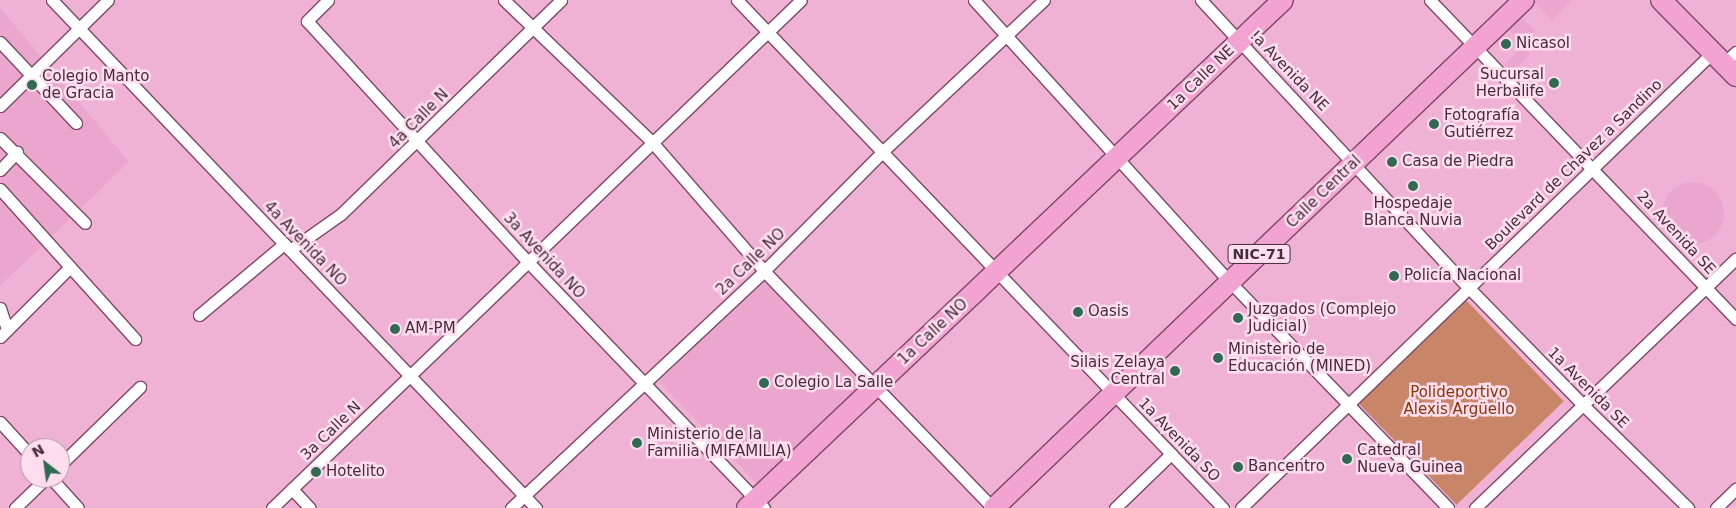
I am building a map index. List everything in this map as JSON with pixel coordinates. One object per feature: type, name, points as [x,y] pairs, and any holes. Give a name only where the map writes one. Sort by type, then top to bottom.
[{"type":"highway","name":"1a Calle NE","points":[[1119,156],[1283,0]]},
{"type":"highway","name":"Calle Central","points":[[993,508],[1524,0]]},
{"type":"highway","points":[[1661,0],[1727,61]]},
{"type":"highway","name":"1a Calle NO","points":[[756,505],[876,386],[1119,156]]},
{"type":"street","name":"4a Avenida NO","points":[[52,0],[536,508]]},
{"type":"street","points":[[0,106],[108,0]]},
{"type":"street","name":"3a Avenida NO","points":[[328,0],[307,21],[528,262],[644,383],[756,505]]},
{"type":"street","points":[[504,0],[531,28],[652,142],[764,271],[993,508]]},
{"type":"street","name":"4a Calle N","points":[[199,315],[287,247],[341,214],[418,141],[560,0]]},
{"type":"street","name":"1a Avenida SO","points":[[737,0],[1223,508]]},
{"type":"street","name":"3a Calle N","points":[[272,508],[801,0]]},
{"type":"street","points":[[974,0],[1009,35],[1119,156],[1230,282],[1448,508]]},
{"type":"street","name":"2a Calle NO","points":[[511,508],[764,271],[882,152],[1009,35],[1044,0]]},
{"type":"street","name":"!a Avenida NE","points":[[1201,0],[1355,162],[1469,288]]},
{"type":"street","name":"2a Avenida SE","points":[[1430,0],[1736,319]]},
{"type":"street","points":[[0,42],[76,123]]},
{"type":"street","name":"Boulevard de Chavez a Sandino","points":[[1241,508],[1593,168],[1727,61]]},
{"type":"street","points":[[0,138],[17,152],[85,223]]},
{"type":"street","points":[[0,170],[17,152]]},
{"type":"street","points":[[0,190],[135,339]]},
{"type":"street","points":[[1475,508],[1736,259]]},
{"type":"street","points":[[4,334],[70,267]]},
{"type":"street","name":"1a Avenida SE","points":[[1469,288],[1582,405],[1688,508]]},
{"type":"street","points":[[0,308],[4,334]]},
{"type":"street","points":[[70,455],[140,387]]},
{"type":"street","points":[[0,422],[20,444]]},
{"type":"street","points":[[1115,508],[1171,454]]},
{"type":"street","points":[[15,508],[36,488]]},
{"type":"street","points":[[60,488],[78,508]]},
{"type":"street","points":[[292,489],[310,508]]},
{"type":"street","points":[[1716,508],[1736,489]]},
{"type":"shaded area","points":[[1536,0],[1572,0],[1552,20],[1534,2]]},
{"type":"shaded area","name":"Colegio Manto de Gracia","points":[[0,8],[129,162],[0,286]]},
{"type":"shaded area","points":[[1519,15],[1535,30],[1523,43],[1507,28]]},
{"type":"shaded area","points":[[1523,46],[1531,54],[1512,72],[1505,64]]},
{"type":"shaded area","points":[[1693,182],[1705,184],[1715,191],[1722,201],[1724,213],[1722,225],[1715,235],[1705,242],[1693,244],[1681,242],[1671,235],[1664,225],[1662,213],[1664,201],[1671,191],[1681,184]]},
{"type":"shaded area","name":"Colegio La Salle","points":[[766,278],[870,385],[762,489],[659,382]]},
{"type":"green space","name":"Polideportivo Alexis Argüello","points":[[1463,297],[1564,401],[1457,505],[1356,401]]},
{"type":"place","name":"Nicasol","points":[[1506,44]]},
{"type":"place","name":"Sucursal Herbalife","points":[[1554,83]]},
{"type":"place","name":"Colegio Manto de Gracia","points":[[32,85]]},
{"type":"place","name":"Fotografía Gutiérrez","points":[[1434,124]]},
{"type":"place","name":"Casa de Piedra","points":[[1392,162]]},
{"type":"place","name":"Hospedaje Blanca Nuvia","points":[[1413,186]]},
{"type":"place","name":"Policía Nacional","points":[[1394,276]]},
{"type":"place","name":"Oasis","points":[[1078,312]]},
{"type":"place","name":"Juzgados (Complejo Judicial)","points":[[1238,318]]},
{"type":"place","name":"AM-PM","points":[[395,329]]},
{"type":"place","name":"Ministerio de Educación (MINED)","points":[[1218,358]]},
{"type":"place","name":"Silais Zelaya Central","points":[[1175,371]]},
{"type":"place","name":"Colegio La Salle","points":[[764,383]]},
{"type":"place","name":"Ministerio de la Familia (MIFAMILIA)","points":[[637,443]]},
{"type":"place","name":"Catedral Nueva Guinea","points":[[1347,459]]},
{"type":"place","name":"Bancentro","points":[[1238,467]]},
{"type":"place","name":"Hotelito","points":[[316,472]]}]
